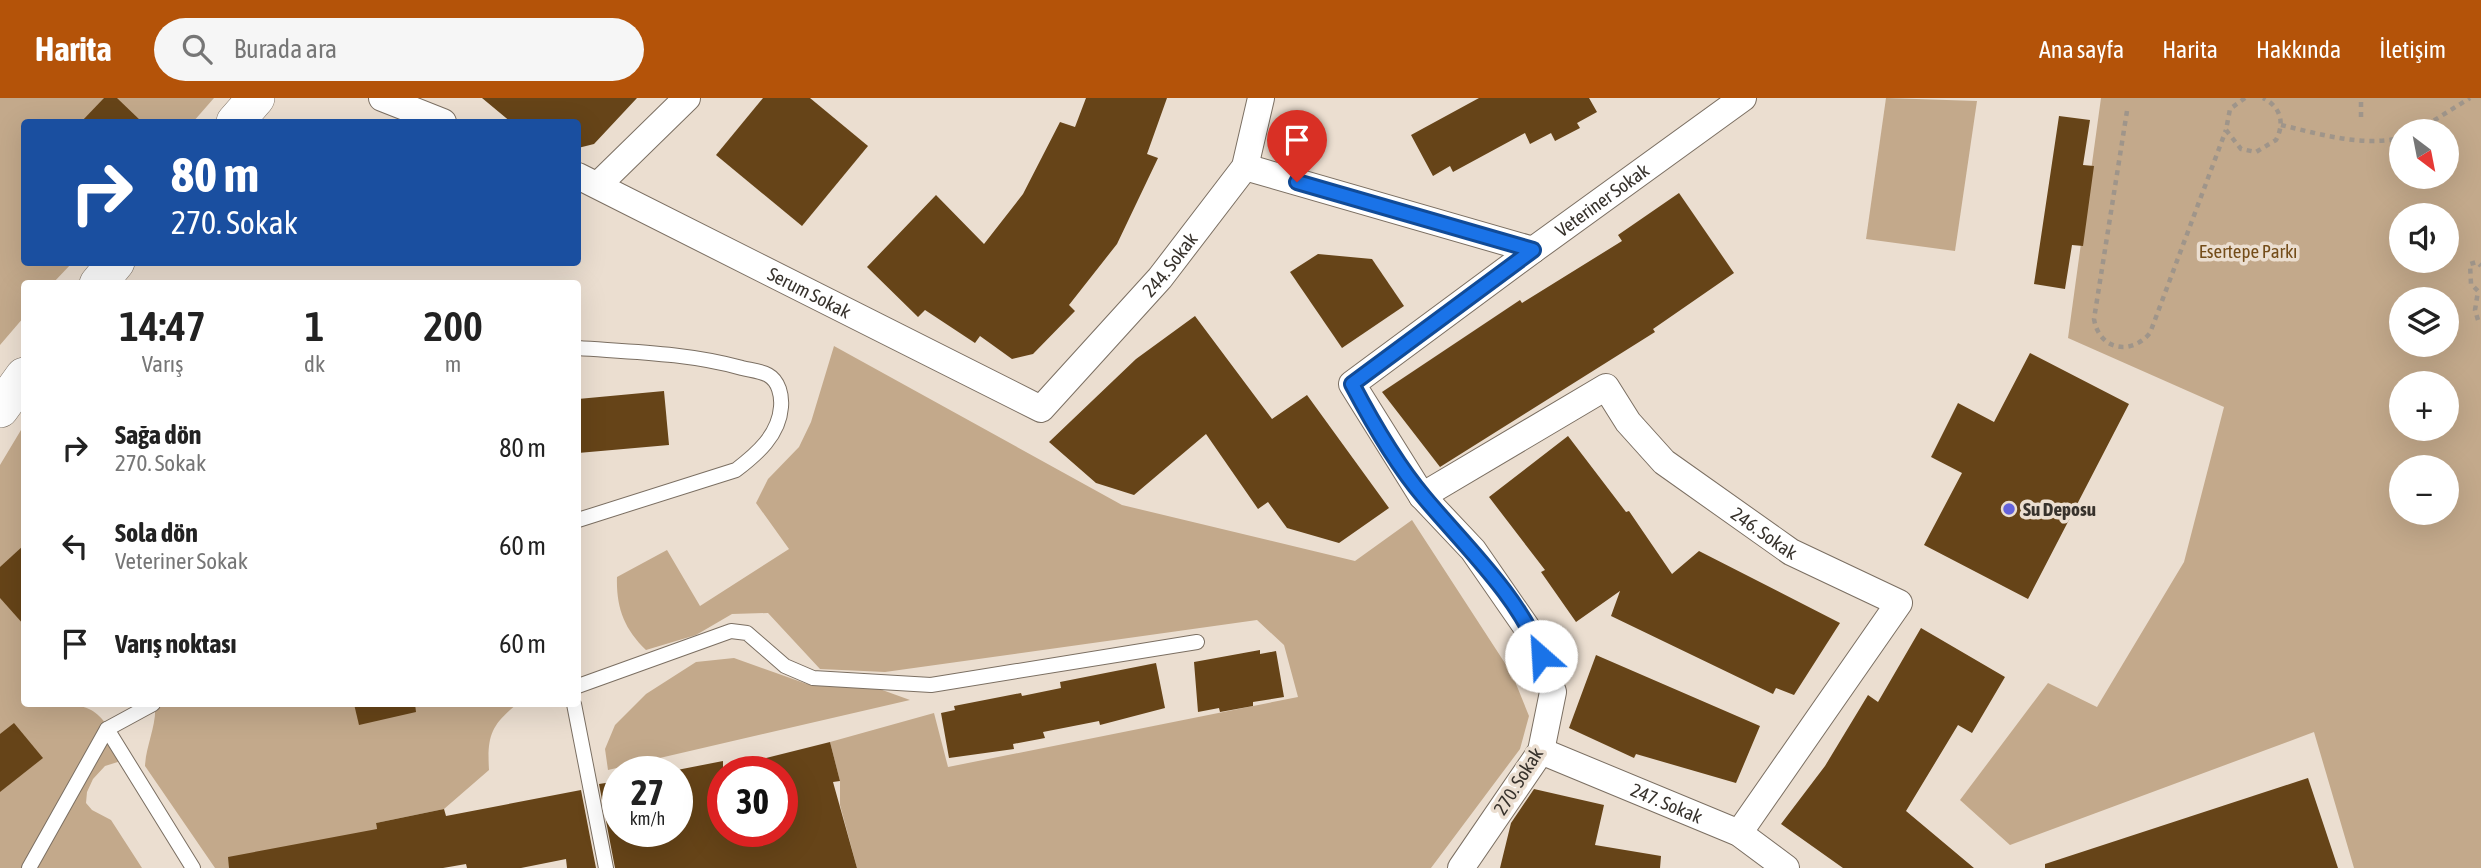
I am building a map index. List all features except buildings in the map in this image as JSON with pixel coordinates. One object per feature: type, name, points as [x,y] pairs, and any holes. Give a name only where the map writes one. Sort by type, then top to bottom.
[{"type":"main road","points":[[238,119],[256,98]]},
{"type":"main road","points":[[101,280],[113,266]]},
{"type":"street","points":[[382,98],[435,119]]},
{"type":"street","points":[[588,180],[687,98]]},
{"type":"street","name":"244. Sokak","points":[[1041,410],[1160,278],[1245,167],[1261,98]]},
{"type":"street","name":"Veteriner Sokak","points":[[1533,250],[1743,98]]},
{"type":"street","points":[[1245,167],[1533,250]]},
{"type":"street","name":"Serum Sokak","points":[[588,180],[1041,410]]},
{"type":"street","name":"270. Sokak","points":[[1461,868],[1541,751],[1553,692],[1534,638],[1473,550],[1422,496],[1352,384],[1533,250]]},
{"type":"street","name":"246. Sokak","points":[[1422,496],[1606,387],[1628,422],[1664,462],[1791,552],[1899,603],[1739,833]]},
{"type":"street","name":"247. Sokak","points":[[1541,751],[1739,833],[1786,868]]},
{"type":"lane","points":[[581,348],[702,357],[769,375],[782,398],[780,418],[772,435],[756,455],[736,470],[581,519]]},
{"type":"lane","points":[[581,685],[731,631],[747,633],[785,666],[813,678],[931,685],[1197,642]]},
{"type":"lane","points":[[29,868],[107,729],[147,707]]},
{"type":"lane","points":[[575,707],[606,868]]},
{"type":"lane","points":[[107,729],[193,868]]},
{"type":"path","points":[[2127,111],[2094,319],[2098,334],[2117,347],[2132,347],[2150,333],[2227,130],[2230,109],[2245,98]]},
{"type":"path","points":[[2227,130],[2234,144],[2256,152],[2276,140],[2281,125],[2278,111],[2263,98]]},
{"type":"path","points":[[2361,98],[2361,117]]},
{"type":"path","points":[[2436,119],[2470,98]]},
{"type":"path","points":[[2281,125],[2336,138],[2366,141],[2389,139]]},
{"type":"path","points":[[2478,320],[2475,310],[2478,291],[2471,284],[2470,264],[2477,262],[2481,266]]},
{"type":"green space","points":[[0,98],[214,98],[196,119],[21,119],[21,266],[69,266],[56,280],[21,280],[21,320],[0,345]]},
{"type":"green space","points":[[1886,98],[1977,101],[1955,251],[1866,239]]},
{"type":"green space","name":"Esertepe Parkı","points":[[2101,98],[2481,98],[2481,868],[2354,868],[2314,732],[2010,845],[1960,800],[2048,683],[2097,707],[2184,562],[2224,407],[2068,338]]},
{"type":"green space","points":[[834,346],[1122,505],[1355,561],[1412,520],[1512,674],[1529,716],[1520,749],[1431,868],[857,868],[840,805],[840,781],[830,742],[934,713],[948,767],[1298,697],[1284,645],[1257,620],[885,672],[820,669],[768,613],[732,614],[696,635],[646,650],[632,634],[623,617],[618,598],[617,577],[667,550],[700,606],[789,549],[756,503],[768,479],[799,447],[811,422]]},
{"type":"green space","points":[[21,430],[21,707],[84,707],[98,715],[107,725],[121,761],[105,766],[93,779],[87,792],[86,803],[92,810],[111,820],[142,868],[0,868],[0,465]]},
{"type":"green space","points":[[734,658],[807,684],[874,687],[910,700],[668,756],[606,756],[605,749],[615,725],[646,694],[696,662]]},
{"type":"green space","points":[[155,707],[514,707],[501,718],[492,732],[489,770],[444,809],[376,823],[379,841],[253,868],[215,868],[145,766]]},
{"type":"place","name":"Su Deposu","points":[[2009,509]]},
{"type":"route","points":[[1297,182],[1533,250],[1352,384],[1422,496],[1473,550],[1534,638],[1541,656]]}]
